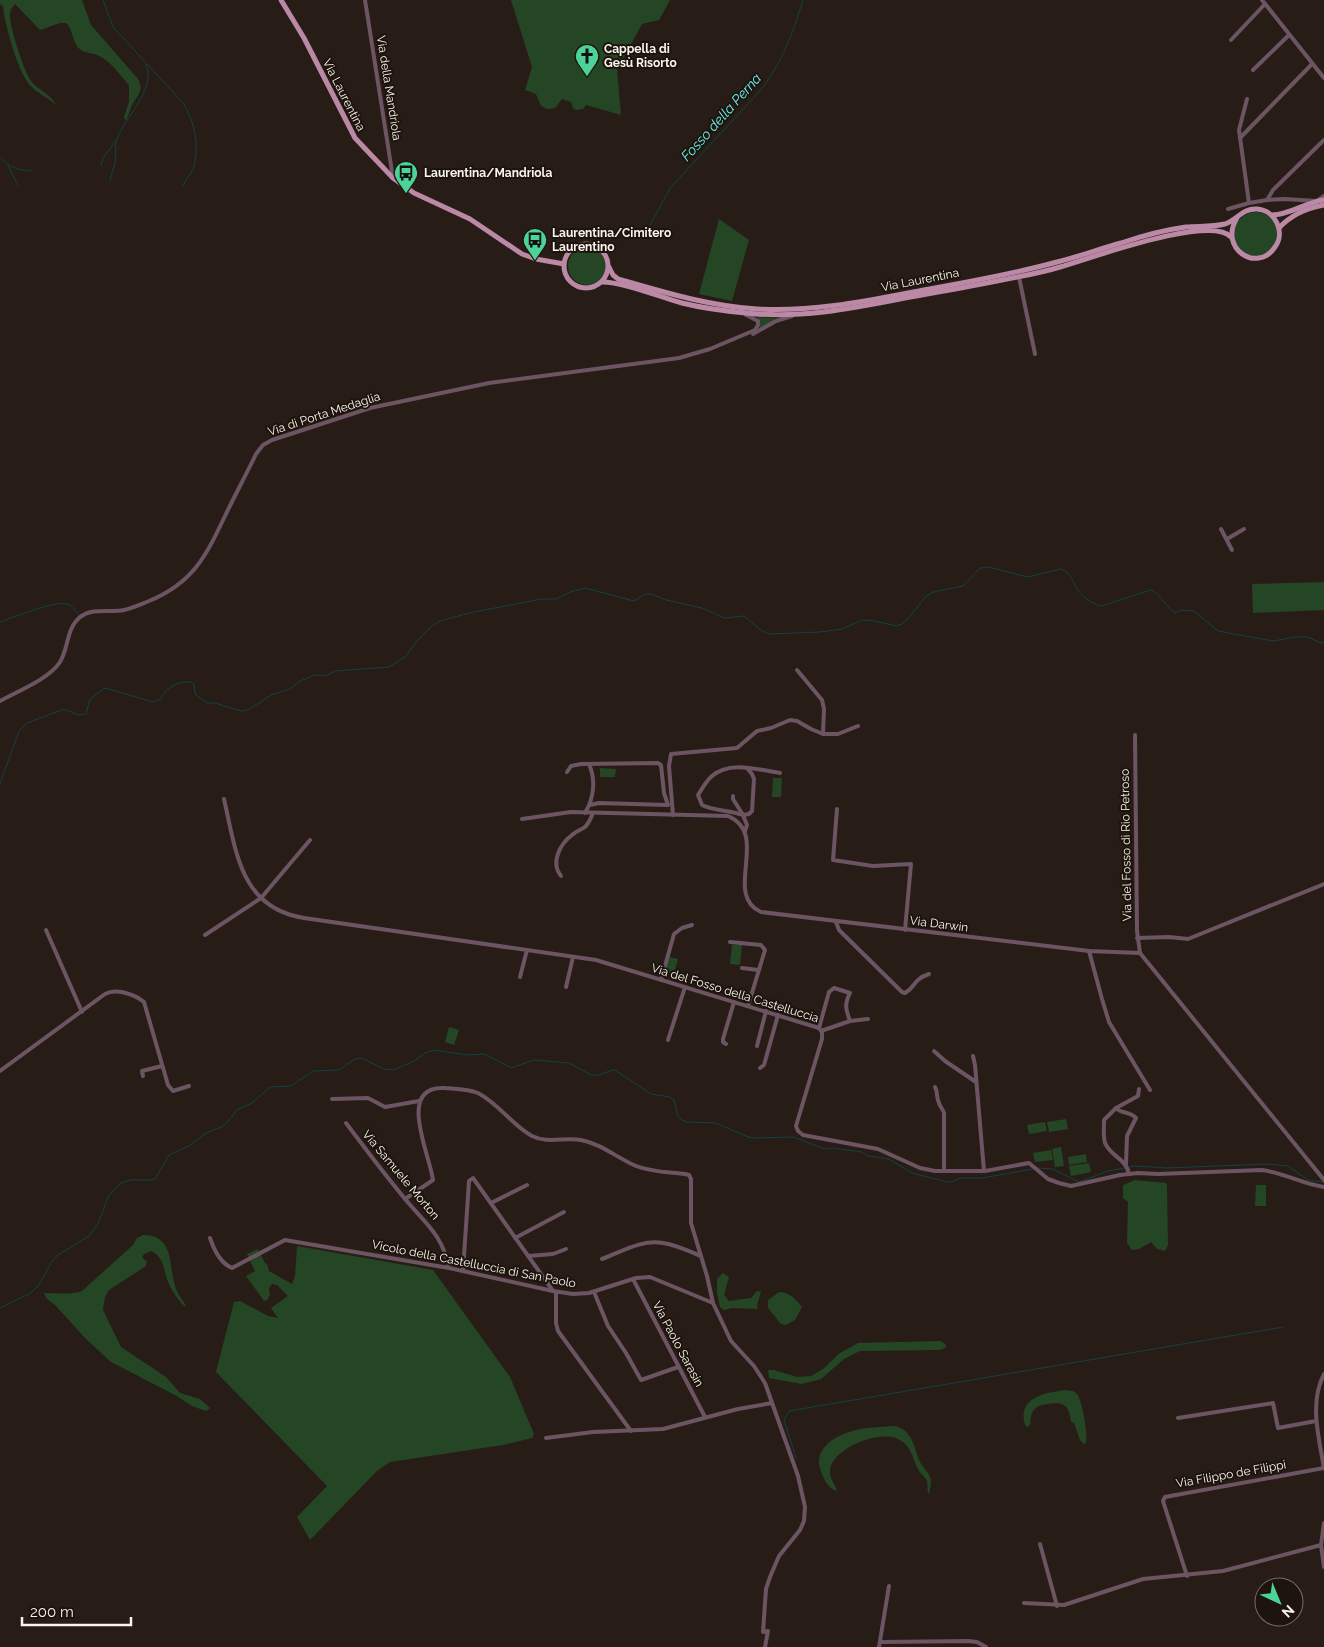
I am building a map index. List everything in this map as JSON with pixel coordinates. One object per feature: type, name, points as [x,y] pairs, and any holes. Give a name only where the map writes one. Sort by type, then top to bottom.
[{"type":"main road","name":"Via Laurentina","points":[[281,0],[304,38],[355,138],[393,178],[414,193],[470,220],[522,254],[536,259],[564,264]]},
{"type":"main road","name":"Via Laurentina","points":[[609,268],[613,275],[618,278],[706,302],[755,309],[811,308],[860,302],[1038,267],[1152,234],[1190,227],[1222,225],[1236,218],[1242,212],[1258,209],[1272,215],[1281,214],[1324,198]]},
{"type":"main road","points":[[1279,228],[1295,215],[1324,205]]},
{"type":"main road","points":[[1236,218],[1231,230],[1233,243],[1241,253],[1260,258],[1276,247],[1280,234],[1272,215]]},
{"type":"main road","name":"Via Laurentina","points":[[602,282],[615,283],[684,303],[737,312],[797,314],[847,309],[1019,277],[1162,237],[1211,230],[1223,231],[1231,237]]},
{"type":"main road","points":[[587,244],[600,248],[605,254],[609,268],[602,282],[591,288],[580,287],[574,284],[566,276],[564,264],[569,252],[574,247],[587,244]]},
{"type":"street","name":"Via della Mandriola","points":[[365,0],[393,178]]},
{"type":"street","points":[[1262,0],[1324,78]]},
{"type":"street","points":[[1231,40],[1265,4]]},
{"type":"street","points":[[1253,70],[1289,35]]},
{"type":"street","points":[[1240,138],[1312,64]]},
{"type":"street","points":[[1247,99],[1239,127],[1250,203]]},
{"type":"street","points":[[1267,200],[1272,191],[1324,140]]},
{"type":"street","points":[[1284,199],[1293,203],[1293,209]]},
{"type":"street","points":[[1228,209],[1267,200],[1317,201]]},
{"type":"street","points":[[1019,277],[1035,354]]},
{"type":"street","points":[[737,312],[755,318],[758,322],[756,328],[746,335]]},
{"type":"street","name":"Via di Porta Medaglia","points":[[0,701],[39,680],[55,668],[62,657],[70,630],[77,620],[84,615],[95,610],[118,611],[134,607],[172,591],[189,577],[208,550],[256,454],[272,440],[370,408],[489,383],[679,358],[756,332],[777,320],[797,314]]},
{"type":"street","points":[[1221,529],[1232,550]]},
{"type":"street","points":[[1227,539],[1244,529]]},
{"type":"street","points":[[797,670],[822,700],[824,713],[823,734]]},
{"type":"street","points":[[673,815],[669,766],[671,754],[737,748],[757,731],[790,720],[797,721],[823,734],[838,734],[858,726]]},
{"type":"street","points":[[816,732],[822,726]]},
{"type":"street","name":"Via del Fosso di Rio Petroso","points":[[1135,735],[1137,938],[1140,953]]},
{"type":"street","points":[[567,772],[571,766],[589,764],[660,763],[664,793],[668,805],[598,803],[590,805]]},
{"type":"street","points":[[585,813],[590,805],[593,789],[593,773],[589,764]]},
{"type":"street","points":[[747,768],[754,778],[752,809],[749,814],[743,815],[733,811],[708,808],[702,805],[698,795],[710,777],[718,772],[734,767],[747,768],[780,773]]},
{"type":"street","points":[[733,796],[732,799],[743,815]]},
{"type":"street","name":"Via del Fosso della Castelluccia","points":[[224,799],[240,869],[249,885],[261,898],[281,912],[298,917],[605,962],[766,1011],[820,1030],[822,1039],[796,1125],[798,1131],[803,1135],[878,1149],[920,1168],[944,1171],[984,1171],[1024,1163],[1032,1165],[1053,1181],[1071,1186],[1129,1174],[1262,1170],[1277,1172],[1308,1184],[1324,1187]]},
{"type":"street","points":[[837,808],[833,860],[873,866],[908,863],[912,865],[905,930]]},
{"type":"street","points":[[522,819],[559,813],[728,816],[737,821],[745,831]]},
{"type":"street","points":[[561,876],[555,867],[555,861],[563,844],[572,834],[585,827],[593,813]]},
{"type":"street","name":"Via Darwin","points":[[743,815],[747,825],[745,831],[747,842],[745,888],[748,898],[754,907],[765,913],[1089,951],[1140,953]]},
{"type":"street","points":[[205,935],[261,898],[310,840]]},
{"type":"street","points":[[1137,938],[1169,937],[1188,939],[1324,884]]},
{"type":"street","points":[[836,922],[839,930],[902,992],[908,992],[916,980],[929,974]]},
{"type":"street","points":[[661,980],[674,934],[682,928],[692,925]]},
{"type":"street","points":[[46,930],[82,1012]]},
{"type":"street","points":[[730,942],[763,946],[765,950],[748,1006]]},
{"type":"street","points":[[520,977],[528,950]]},
{"type":"street","points":[[1089,951],[1110,1022],[1150,1090]]},
{"type":"street","points":[[1140,953],[1324,1180]]},
{"type":"street","points":[[566,987],[574,957]]},
{"type":"street","points":[[742,968],[758,970]]},
{"type":"street","points":[[668,1040],[685,987]]},
{"type":"street","points":[[820,1030],[829,992],[834,988],[850,993],[846,1000],[850,1021]]},
{"type":"street","points":[[0,1071],[111,991],[129,994],[141,999],[146,1005],[162,1066],[171,1090],[174,1091],[189,1086]]},
{"type":"street","points":[[726,1044],[723,1042],[723,1039],[734,1002]]},
{"type":"street","points":[[758,1046],[766,1011]]},
{"type":"street","points":[[760,1068],[764,1064],[778,1015]]},
{"type":"street","points":[[820,1030],[850,1021],[868,1019]]},
{"type":"street","points":[[934,1051],[945,1061],[976,1082]]},
{"type":"street","points":[[973,1056],[984,1171]]},
{"type":"street","points":[[143,1076],[142,1071],[162,1066]]},
{"type":"street","points":[[935,1087],[939,1103],[944,1110],[944,1171]]},
{"type":"street","points":[[404,1199],[431,1182],[433,1178],[420,1124],[419,1101],[425,1093],[434,1089],[476,1092],[484,1096],[526,1132],[538,1138],[584,1141],[605,1148],[637,1167],[658,1172],[688,1174],[691,1179],[691,1223],[713,1303],[731,1341],[761,1375],[798,1476],[804,1500],[805,1514],[800,1530],[779,1556],[766,1589],[763,1632],[768,1631],[765,1647]]},
{"type":"street","points":[[1127,1166],[1104,1142],[1104,1120],[1116,1108],[1138,1096],[1139,1089]]},
{"type":"street","points":[[332,1100],[369,1098],[384,1107],[419,1101]]},
{"type":"street","points":[[1116,1108],[1119,1112],[1131,1114],[1136,1118],[1127,1136],[1127,1166],[1129,1174]]},
{"type":"street","name":"Via Samuele Morton","points":[[346,1124],[404,1199],[434,1231],[446,1255],[449,1268]]},
{"type":"street","points":[[463,1271],[469,1180],[471,1178],[474,1179],[554,1292],[558,1331],[631,1431]]},
{"type":"street","points":[[490,1203],[527,1185]]},
{"type":"street","points":[[514,1238],[564,1212]]},
{"type":"street","name":"Vicolo della Castelluccia di San Paolo","points":[[210,1238],[213,1249],[226,1266],[232,1268],[285,1240],[449,1268],[554,1292],[578,1295],[594,1292],[633,1279],[643,1277],[654,1278],[713,1303]]},
{"type":"street","points":[[602,1259],[636,1246],[653,1242],[673,1245],[701,1256]]},
{"type":"street","points":[[528,1256],[553,1254],[566,1249]]},
{"type":"street","name":"Via Paolo Sarasin","points":[[633,1279],[705,1417]]},
{"type":"street","points":[[594,1292],[608,1326],[641,1380],[678,1367]]},
{"type":"street","points":[[1324,1374],[1317,1392],[1316,1421],[1324,1468]]},
{"type":"street","points":[[546,1438],[593,1432],[663,1429],[705,1417],[772,1403]]},
{"type":"street","points":[[1178,1418],[1273,1403],[1278,1428],[1316,1421]]},
{"type":"street","name":"Via Filippo de Filippi","points":[[1187,1576],[1163,1501],[1165,1497],[1324,1468]]},
{"type":"street","points":[[1324,1523],[1321,1545],[1324,1567]]},
{"type":"street","points":[[1040,1544],[1057,1606]]},
{"type":"street","points":[[1024,1603],[1057,1606],[1070,1604],[1143,1579],[1187,1576],[1232,1569],[1321,1545]]},
{"type":"street","points":[[879,1647],[889,1586]]},
{"type":"street","points":[[881,1642],[971,1641],[986,1647]]},
{"type":"green space","points":[[0,0],[82,0],[91,25],[140,83],[140,92],[132,105],[126,121],[124,117],[129,102],[129,85],[114,68],[102,57],[83,51],[78,47],[66,23],[60,23],[40,30],[15,4],[10,11],[10,20],[17,48],[25,68],[31,81],[51,98],[56,105],[32,87],[16,58]]},
{"type":"green space","points":[[511,0],[670,0],[659,20],[642,24],[617,70],[621,115],[586,105],[583,109],[576,110],[571,102],[562,99],[555,108],[547,109],[541,106],[536,94],[525,90],[532,67]]},
{"type":"green space","points":[[1256,212],[1268,216],[1274,222],[1278,234],[1274,246],[1268,252],[1256,256],[1244,252],[1238,246],[1234,234],[1238,222],[1244,216]]},
{"type":"green space","points":[[719,219],[749,240],[732,301],[699,294]]},
{"type":"green space","points":[[587,247],[601,252],[606,266],[601,280],[587,285],[573,280],[568,266],[573,252]]},
{"type":"green space","points":[[758,317],[775,318],[775,319],[760,329]]},
{"type":"green space","points":[[1324,582],[1324,610],[1253,613],[1252,584]]},
{"type":"green space","points":[[600,768],[616,769],[615,777],[600,777]]},
{"type":"green space","points":[[773,778],[782,778],[781,797],[772,797]]},
{"type":"green space","points":[[732,945],[742,945],[740,965],[730,964]]},
{"type":"green space","points":[[669,957],[678,959],[673,977],[664,975]]},
{"type":"green space","points":[[449,1027],[459,1030],[454,1045],[445,1042]]},
{"type":"green space","points":[[1066,1119],[1068,1129],[1049,1132],[1047,1122]]},
{"type":"green space","points":[[1045,1122],[1047,1131],[1029,1134],[1027,1125]]},
{"type":"green space","points":[[1061,1147],[1064,1166],[1055,1167],[1052,1149]]},
{"type":"green space","points":[[1051,1150],[1053,1160],[1035,1162],[1033,1153]]},
{"type":"green space","points":[[1086,1154],[1087,1162],[1069,1165],[1068,1157]]},
{"type":"green space","points":[[1089,1163],[1091,1172],[1071,1176],[1069,1166]]},
{"type":"green space","points":[[1135,1180],[1166,1183],[1167,1185],[1168,1245],[1165,1251],[1157,1249],[1151,1242],[1139,1249],[1132,1250],[1127,1243],[1128,1202],[1123,1198],[1123,1185]]},
{"type":"green space","points":[[1256,1185],[1266,1185],[1266,1206],[1255,1206]]},
{"type":"green space","points":[[143,1235],[154,1236],[161,1240],[166,1247],[176,1289],[186,1306],[171,1289],[162,1262],[151,1251],[142,1257],[147,1262],[146,1266],[109,1290],[105,1297],[103,1310],[121,1347],[166,1377],[180,1393],[200,1399],[210,1408],[206,1411],[192,1406],[175,1395],[111,1362],[46,1298],[44,1293],[82,1291],[133,1245],[137,1238]]},
{"type":"green space","points":[[297,1246],[433,1270],[510,1377],[534,1434],[532,1438],[503,1445],[390,1462],[377,1471],[310,1540],[297,1517],[327,1486],[216,1372],[234,1302],[240,1301],[268,1316],[278,1318],[271,1308],[288,1296],[277,1285],[272,1284],[269,1288],[270,1295],[264,1301],[246,1276],[255,1271],[247,1254],[258,1249],[269,1271],[292,1284],[295,1276]]},
{"type":"green space","points":[[723,1273],[729,1277],[724,1295],[729,1301],[751,1298],[757,1291],[761,1292],[757,1305],[758,1309],[732,1308],[724,1310],[720,1307],[717,1279]]},
{"type":"green space","points":[[779,1292],[789,1295],[802,1307],[795,1320],[786,1325],[781,1324],[768,1308],[768,1300]]},
{"type":"green space","points":[[941,1341],[946,1345],[945,1348],[939,1350],[860,1351],[844,1359],[821,1379],[802,1384],[769,1378],[768,1370],[797,1377],[811,1376],[823,1369],[840,1353],[858,1343]]},
{"type":"green space","points":[[1065,1390],[1075,1392],[1079,1397],[1085,1425],[1086,1443],[1084,1444],[1080,1440],[1074,1423],[1071,1422],[1067,1408],[1062,1404],[1054,1403],[1037,1407],[1032,1413],[1030,1425],[1027,1427],[1025,1425],[1025,1408],[1029,1402],[1041,1395]]},
{"type":"green space","points":[[894,1426],[905,1431],[912,1440],[921,1464],[930,1477],[929,1494],[927,1481],[919,1471],[909,1449],[900,1440],[892,1437],[870,1438],[839,1454],[830,1470],[831,1478],[837,1491],[829,1486],[819,1463],[823,1449],[828,1444],[841,1435],[856,1430]]},
{"type":"waterway","points":[[103,0],[113,27],[183,103],[191,118],[196,143],[195,161],[193,169],[183,186]]},
{"type":"waterway","name":"Fosso della Perna","points":[[639,238],[647,231],[670,188],[768,80],[786,47],[803,0]]},
{"type":"waterway","points":[[110,181],[116,159],[117,139],[144,93],[148,73],[146,64]]},
{"type":"waterway","points":[[101,166],[103,158],[117,139]]},
{"type":"waterway","points":[[0,157],[14,167],[31,171]]},
{"type":"waterway","points":[[8,166],[18,185]]},
{"type":"waterway","points":[[0,784],[19,731],[27,723],[64,709],[79,715],[86,714],[90,699],[105,688],[153,702],[161,699],[164,693],[171,687],[179,683],[191,682],[194,684],[195,694],[207,703],[215,703],[241,711],[248,710],[271,695],[290,689],[300,681],[315,675],[325,676],[335,671],[389,667],[405,657],[417,641],[440,621],[469,613],[541,599],[556,599],[570,592],[585,588],[634,601],[646,594],[651,594],[666,600],[702,608],[724,618],[744,616],[762,631],[769,634],[820,632],[842,629],[862,620],[896,626],[902,624],[926,596],[934,592],[963,586],[980,568],[989,567],[1027,577],[1061,569],[1069,574],[1078,590],[1087,599],[1101,606],[1151,590],[1158,594],[1175,613],[1181,610],[1194,611],[1218,631],[1273,641],[1308,637],[1321,643],[1324,642]]},
{"type":"waterway","points":[[0,622],[34,610],[60,604],[70,605],[78,614]]},
{"type":"waterway","points":[[0,1308],[31,1293],[39,1285],[52,1261],[58,1255],[89,1236],[98,1224],[109,1195],[121,1183],[131,1180],[155,1179],[169,1155],[189,1146],[206,1133],[224,1126],[238,1109],[252,1103],[270,1087],[291,1086],[313,1071],[339,1070],[355,1059],[361,1058],[384,1069],[394,1070],[434,1050],[468,1055],[485,1054],[511,1068],[534,1060],[569,1063],[591,1075],[598,1075],[613,1070],[651,1094],[670,1097],[674,1100],[678,1117],[682,1120],[687,1122],[716,1123],[748,1137],[793,1137],[825,1149],[832,1148],[862,1152],[868,1156],[889,1159],[912,1173],[947,1182],[961,1178],[982,1178],[1033,1169]]},
{"type":"waterway","points":[[1128,1167],[1167,1168],[1267,1164],[1288,1166],[1308,1180],[1324,1182]]},
{"type":"waterway","points":[[1037,1168],[1053,1169],[1079,1182],[1108,1171],[1124,1168]]},
{"type":"waterway","points":[[796,1458],[784,1420],[789,1411],[1283,1327]]},
{"type":"place","name":"Cappella di Gesù Risorto","points":[[587,77]]},
{"type":"place","name":"Laurentina/Mandriola","points":[[406,194]]},
{"type":"place","name":"Laurentina/Cimitero Laurentino","points":[[535,261]]}]
